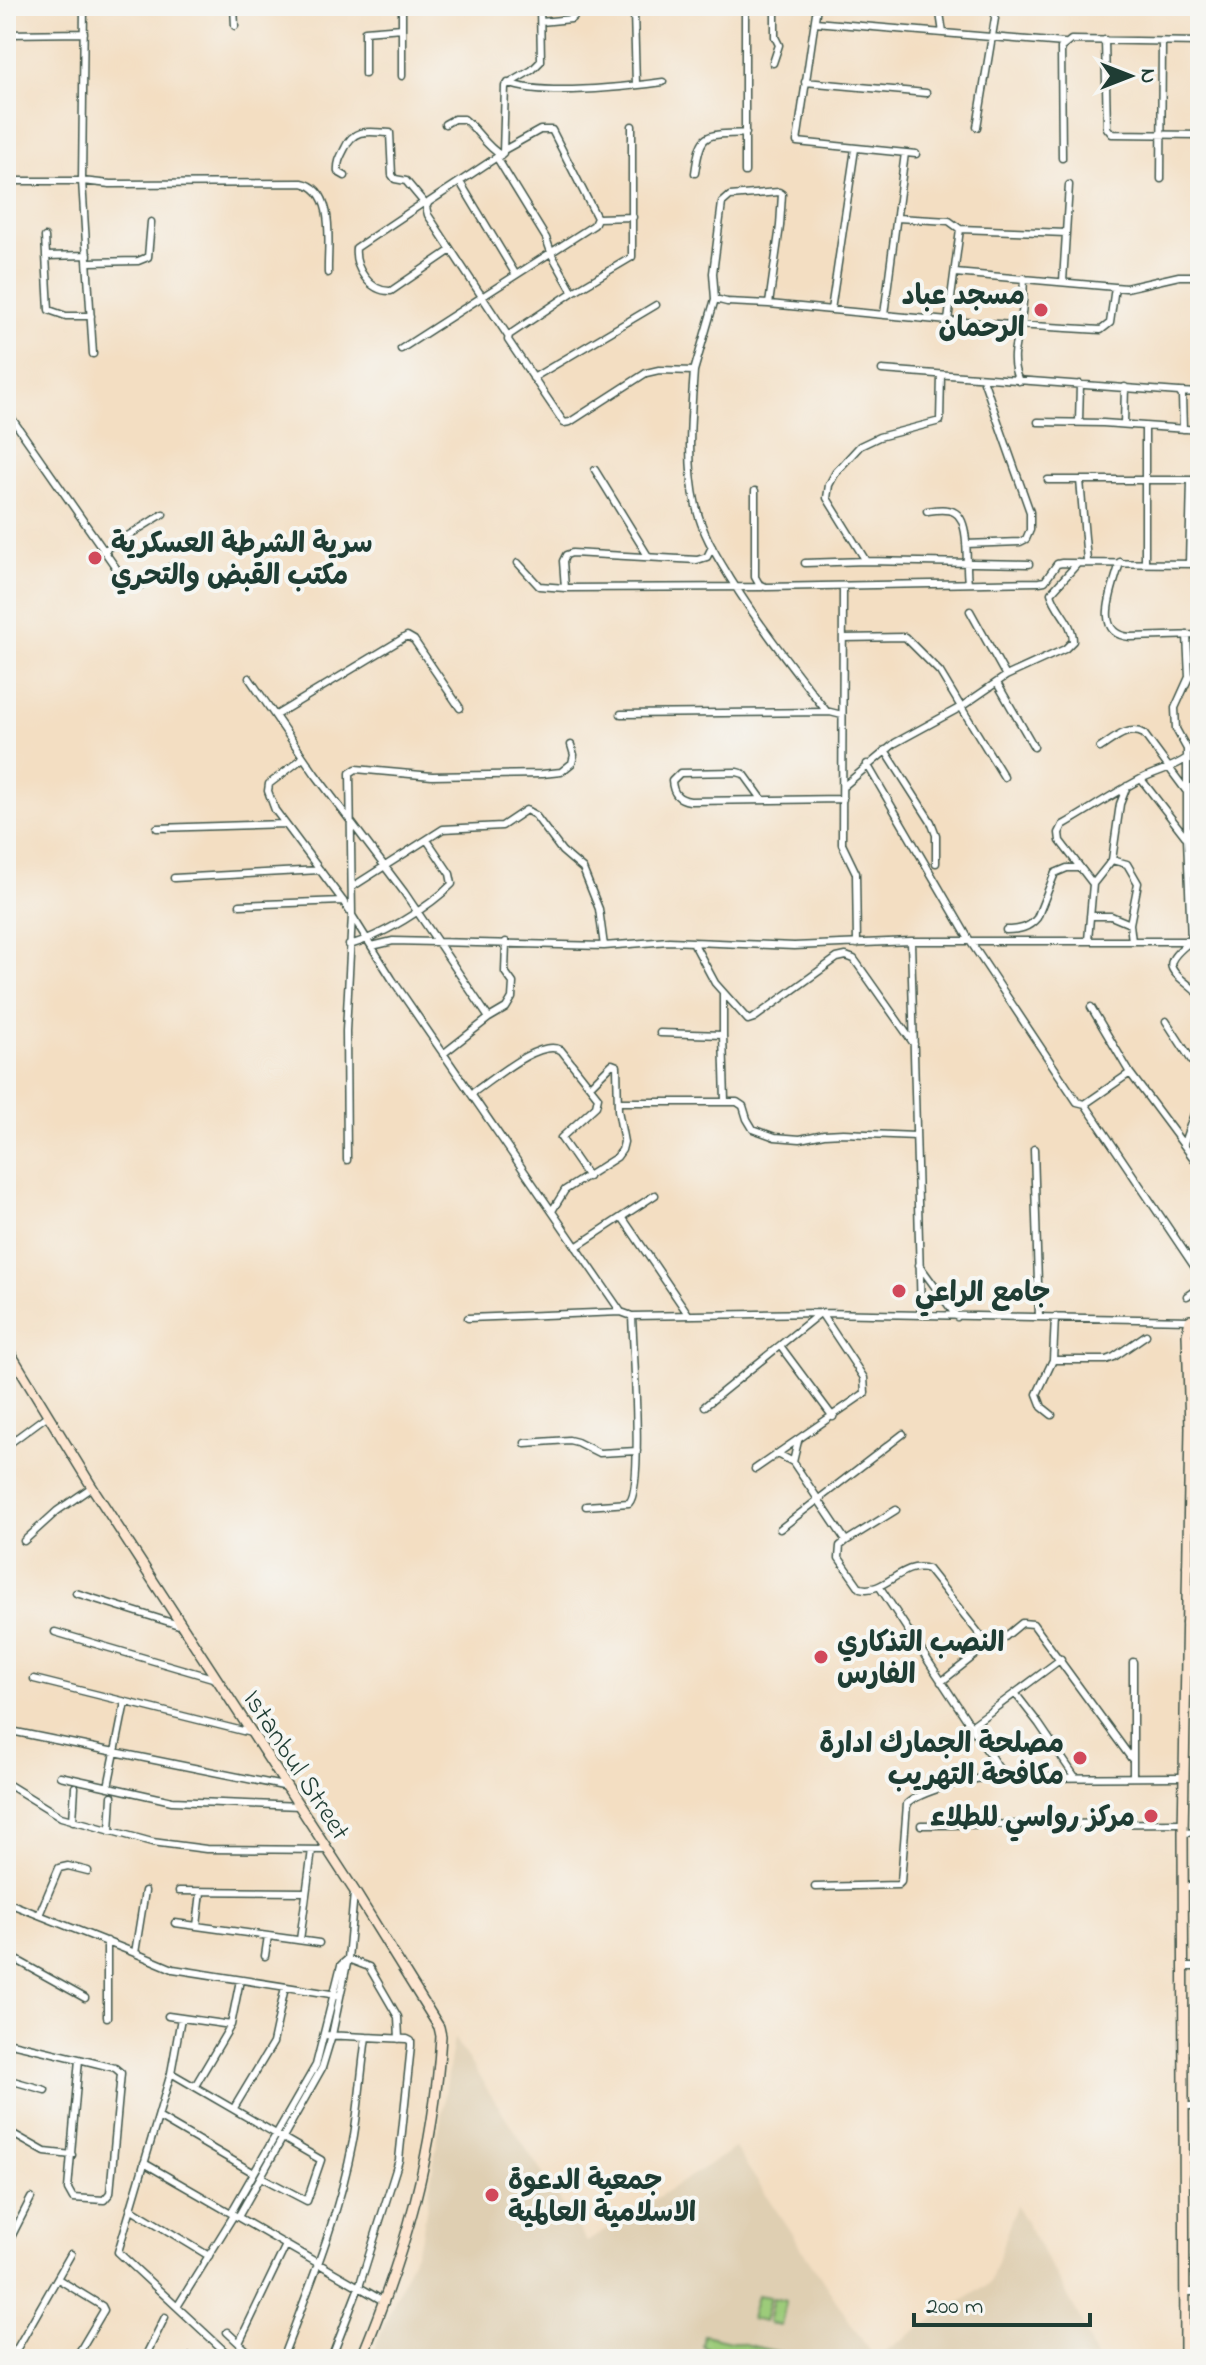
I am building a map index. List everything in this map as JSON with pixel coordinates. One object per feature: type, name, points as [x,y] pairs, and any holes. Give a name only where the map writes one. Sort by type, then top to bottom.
[{"type":"street","points":[[84,6],[82,181],[93,354]]},
{"type":"street","points":[[234,6],[235,26]]},
{"type":"street","points":[[402,6],[402,76]]},
{"type":"street","points":[[540,6],[541,61],[504,89],[501,154],[573,292]]},
{"type":"street","points":[[745,6],[745,172]]},
{"type":"street","points":[[773,63],[779,45],[775,37],[775,6]]},
{"type":"street","points":[[817,6],[797,142],[916,154]]},
{"type":"street","points":[[939,6],[943,33]]},
{"type":"street","points":[[977,127],[996,9],[985,6]]},
{"type":"street","points":[[541,22],[565,21],[583,8],[634,12],[636,85]]},
{"type":"street","points":[[815,22],[1064,43],[1071,40],[1200,42]]},
{"type":"street","points":[[365,74],[365,31],[402,28]]},
{"type":"street","points":[[6,34],[84,33]]},
{"type":"street","points":[[1105,40],[1109,131],[1115,135],[1200,135]]},
{"type":"street","points":[[1161,179],[1162,42]]},
{"type":"street","points":[[1062,158],[1061,48],[1064,43]]},
{"type":"street","points":[[508,83],[553,88],[663,82]]},
{"type":"street","points":[[805,82],[926,93]]},
{"type":"street","points":[[445,124],[454,119],[464,119],[490,148],[501,154]]},
{"type":"street","points":[[508,336],[631,258],[632,126]]},
{"type":"street","points":[[451,250],[391,291],[383,291],[371,284],[355,254],[356,248],[540,130],[552,130],[597,218]]},
{"type":"street","points":[[345,176],[338,172],[338,163],[351,136],[360,132],[390,133],[392,175],[395,179],[406,181],[425,204],[428,215],[562,422],[566,423],[646,373],[659,370],[694,371]]},
{"type":"street","points":[[695,173],[703,139],[746,133]]},
{"type":"street","points":[[831,310],[855,149]]},
{"type":"street","points":[[884,315],[905,153]]},
{"type":"street","points":[[6,181],[302,183],[311,186],[322,197],[327,217],[328,273]]},
{"type":"street","points":[[460,182],[516,275]]},
{"type":"street","points":[[1063,282],[1069,185]]},
{"type":"street","points":[[769,304],[782,197],[779,192],[730,196],[722,203],[713,273],[715,299],[694,371],[690,424],[694,494],[699,517],[712,547],[736,587],[777,649],[827,712]]},
{"type":"street","points":[[597,218],[633,217]]},
{"type":"street","points":[[401,349],[594,225],[597,218]]},
{"type":"street","points":[[897,218],[949,221],[960,229],[1066,233]]},
{"type":"street","points":[[46,256],[138,261],[148,257],[151,222]]},
{"type":"street","points":[[948,321],[960,229]]},
{"type":"street","points":[[45,237],[49,310],[66,316],[91,316]]},
{"type":"street","points":[[955,273],[1115,287],[1139,286],[1179,276],[1200,276]]},
{"type":"street","points":[[1019,381],[1013,360],[1015,336],[1020,327],[1024,278]]},
{"type":"street","points":[[715,299],[1020,327],[1101,330],[1110,323],[1115,287]]},
{"type":"street","points":[[533,378],[656,305]]},
{"type":"street","points":[[882,370],[1200,393]]},
{"type":"street","points":[[866,561],[827,498],[829,485],[836,472],[860,446],[879,437],[940,421],[941,375]]},
{"type":"street","points":[[966,544],[1020,542],[1028,535],[1031,523],[1026,498],[1007,454],[983,379]]},
{"type":"street","points":[[1079,422],[1080,384]]},
{"type":"street","points":[[1124,424],[1125,387]]},
{"type":"street","points":[[1180,392],[1183,429]]},
{"type":"street","points":[[6,410],[132,588],[172,566]]},
{"type":"street","points":[[1038,422],[1200,430]]},
{"type":"street","points":[[1145,428],[1145,562]]},
{"type":"street","points":[[595,470],[648,556]]},
{"type":"street","points":[[1048,480],[1200,480]]},
{"type":"street","points":[[844,786],[885,750],[961,707],[1006,676],[1065,649],[1073,641],[1073,630],[1054,603],[1051,593],[1083,562],[1080,480]]},
{"type":"street","points":[[1189,564],[1191,480]]},
{"type":"street","points":[[755,491],[755,577],[759,584],[766,587]]},
{"type":"street","points":[[927,511],[957,514],[965,529],[968,582]]},
{"type":"street","points":[[103,551],[163,514]]},
{"type":"street","points":[[565,588],[563,561],[566,555],[700,560],[707,557],[712,547]]},
{"type":"street","points":[[1120,562],[1107,619],[1110,630],[1130,637],[1200,635]]},
{"type":"street","points":[[518,563],[539,586],[565,588],[843,587],[1042,581],[1057,564],[1200,564]]},
{"type":"street","points":[[805,563],[1029,564]]},
{"type":"street","points":[[843,587],[843,848],[856,873],[857,944]]},
{"type":"street","points":[[970,611],[1006,676]]},
{"type":"street","points":[[1187,635],[1189,677],[1175,708],[1176,729],[1187,745],[1191,941]]},
{"type":"street","points":[[276,715],[407,636],[414,640],[460,708]]},
{"type":"street","points":[[843,638],[905,637],[940,672],[1004,777]]},
{"type":"street","points":[[249,678],[303,758],[385,866],[489,1018]]},
{"type":"street","points":[[997,683],[1034,747]]},
{"type":"street","points":[[621,714],[827,712],[842,715]]},
{"type":"street","points":[[1100,748],[1135,730],[1144,734],[1187,792]]},
{"type":"street","points":[[347,1160],[352,915],[350,773],[355,769],[432,776],[561,772],[572,763],[574,755],[571,745]]},
{"type":"street","points":[[885,750],[931,822],[936,835],[936,863]]},
{"type":"street","points":[[303,758],[269,784],[271,800],[285,824],[343,901],[392,979],[621,1312]]},
{"type":"street","points":[[1093,884],[1060,841],[1060,829],[1127,786],[1187,758]]},
{"type":"street","points":[[867,764],[970,941],[1077,1102],[1085,1104],[1200,1275]]},
{"type":"street","points":[[762,799],[744,774],[737,772],[680,773],[672,781],[672,790],[681,799],[762,799],[843,799]]},
{"type":"street","points":[[1141,779],[1187,838]]},
{"type":"street","points":[[1088,940],[1093,884],[1112,860],[1120,804],[1127,786]]},
{"type":"street","points":[[351,887],[443,829],[502,826],[526,810],[535,815],[562,851],[585,873],[599,909],[604,946]]},
{"type":"street","points":[[157,828],[285,824]]},
{"type":"street","points":[[370,943],[452,884],[450,874],[427,840]]},
{"type":"street","points":[[1112,860],[1127,864],[1138,883],[1130,924],[1132,941]]},
{"type":"street","points":[[1006,930],[1024,928],[1032,923],[1055,873],[1067,868],[1080,868]]},
{"type":"street","points":[[174,878],[320,870]]},
{"type":"street","points":[[240,905],[343,901]]},
{"type":"street","points":[[1090,916],[1111,916],[1130,924]]},
{"type":"street","points":[[349,945],[393,941],[604,946],[693,942],[794,946],[911,941],[1200,941]]},
{"type":"street","points":[[911,941],[921,1315]]},
{"type":"street","points":[[1191,941],[1173,955],[1171,966],[1200,995]]},
{"type":"street","points":[[443,1054],[506,1008],[512,998],[513,983],[505,972],[506,942]]},
{"type":"street","points":[[693,942],[723,993],[741,1014],[751,1020],[837,958],[849,956],[914,1044]]},
{"type":"street","points":[[723,993],[725,1101]]},
{"type":"street","points":[[1091,1007],[1130,1073],[1200,1167]]},
{"type":"street","points":[[1166,1021],[1200,1068]]},
{"type":"street","points":[[660,1033],[723,1035]]},
{"type":"street","points":[[471,1094],[538,1049],[561,1050],[598,1097],[596,1106],[561,1138],[588,1177]]},
{"type":"street","points":[[552,1211],[565,1190],[617,1157],[623,1146],[616,1064],[612,1064],[590,1086]]},
{"type":"street","points":[[1085,1104],[1130,1073]]},
{"type":"street","points":[[1184,1143],[1200,1097]]},
{"type":"street","points":[[618,1102],[725,1101],[740,1104],[750,1127],[775,1137],[800,1139],[843,1133],[916,1136]]},
{"type":"street","points":[[1034,1149],[1039,1317]]},
{"type":"street","points":[[576,1247],[655,1195]]},
{"type":"street","points":[[622,1217],[688,1314]]},
{"type":"street","points":[[1200,1245],[1200,1251]]},
{"type":"street","points":[[919,1265],[957,1317]]},
{"type":"street","points":[[1187,1296],[1200,1287]]},
{"type":"street","points":[[468,1318],[621,1312],[632,1316],[820,1313],[1195,1320]]},
{"type":"street","points":[[705,1406],[820,1313]]},
{"type":"street","points":[[755,1469],[862,1397],[866,1384],[820,1313]]},
{"type":"street","points":[[586,1506],[633,1500],[637,1451],[632,1316]]},
{"type":"street","points":[[1052,1415],[1042,1407],[1037,1394],[1053,1360],[1055,1317]]},
{"type":"street","points":[[1188,1382],[1195,1320]]},
{"type":"street","points":[[1185,2359],[1183,1777],[1186,1566],[1195,1427],[1188,1382],[1187,1334],[1195,1320]]},
{"type":"street","points":[[1193,1344],[1200,1328]]},
{"type":"street","points":[[1053,1360],[1106,1360],[1146,1335]]},
{"type":"street","name":"Istanbul Street","points":[[6,1346],[92,1487],[437,2021],[441,2036],[427,2157],[407,2235],[385,2302],[361,2359]]},
{"type":"street","points":[[781,1347],[833,1417]]},
{"type":"street","points":[[6,1446],[49,1415]]},
{"type":"street","points":[[780,1529],[903,1434]]},
{"type":"street","points":[[525,1443],[569,1440],[599,1453],[637,1451]]},
{"type":"street","points":[[793,1462],[798,1441]]},
{"type":"street","points":[[778,1454],[793,1462],[846,1541]]},
{"type":"street","points":[[24,1541],[57,1511],[92,1487]]},
{"type":"street","points":[[896,1510],[840,1546],[839,1558],[860,1588],[869,1590],[913,1567],[928,1569],[988,1645]]},
{"type":"street","points":[[1186,1566],[1200,1567]]},
{"type":"street","points":[[879,1586],[1005,1778]]},
{"type":"street","points":[[76,1593],[182,1626]]},
{"type":"street","points":[[941,1682],[988,1645],[1028,1622],[1037,1626],[1131,1758]]},
{"type":"street","points":[[1185,1623],[1200,1623]]},
{"type":"street","points":[[55,1632],[216,1679]]},
{"type":"street","points":[[971,1726],[1061,1659]]},
{"type":"street","points":[[1133,1662],[1133,1777]]},
{"type":"street","points":[[1185,1673],[1200,1673]]},
{"type":"street","points":[[34,1679],[251,1733]]},
{"type":"street","points":[[1015,1693],[1075,1777]]},
{"type":"street","points":[[108,1787],[125,1702]]},
{"type":"street","points":[[6,1730],[288,1787]]},
{"type":"street","points":[[60,1776],[172,1801],[300,1806]]},
{"type":"street","points":[[815,1887],[898,1885],[901,1882],[905,1810],[910,1800],[968,1780],[1183,1777]]},
{"type":"street","points":[[6,1783],[61,1817],[182,1848],[329,1850]]},
{"type":"street","points":[[73,1821],[75,1787]]},
{"type":"street","points":[[110,1831],[112,1796]]},
{"type":"street","points":[[921,1825],[1183,1828],[1200,1832]]},
{"type":"street","points":[[300,1940],[312,1850]]},
{"type":"street","points":[[39,1915],[59,1868],[68,1866],[88,1871]]},
{"type":"street","points":[[1183,1887],[1200,1887]]},
{"type":"street","points":[[177,2307],[322,2068],[338,1995],[341,1965],[348,1959],[354,1890]]},
{"type":"street","points":[[135,1953],[145,1891]]},
{"type":"street","points":[[179,1891],[306,1892]]},
{"type":"street","points":[[197,1926],[201,1892]]},
{"type":"street","points":[[6,1902],[173,1969],[338,1995]]},
{"type":"street","points":[[352,1920],[360,1912],[369,1914]]},
{"type":"street","points":[[175,1923],[319,1943]]},
{"type":"street","points":[[265,1956],[268,1936]]},
{"type":"street","points":[[107,1941],[107,2017]]},
{"type":"street","points":[[6,1954],[85,1998]]},
{"type":"street","points":[[348,1959],[369,1967],[398,2017],[399,2039]]},
{"type":"street","points":[[1183,1967],[1200,1967]]},
{"type":"street","points":[[195,2086],[231,2025],[240,1980]]},
{"type":"street","points":[[234,2108],[273,2043],[285,1987]]},
{"type":"street","points":[[168,2016],[231,2025]]},
{"type":"street","points":[[181,2018],[171,2073],[118,2252],[233,2359]]},
{"type":"street","points":[[329,2035],[411,2041],[399,2160],[359,2287],[331,2359]]},
{"type":"street","points":[[282,2359],[318,2264],[353,2141],[366,2037]]},
{"type":"street","points":[[6,2042],[79,2059],[115,2068],[121,2073],[108,2198],[73,2198],[69,2194],[79,2059]]},
{"type":"street","points":[[158,2117],[304,2201],[309,2199],[320,2157],[171,2073]]},
{"type":"street","points":[[6,2079],[45,2090]]},
{"type":"street","points":[[1185,2106],[1200,2106]]},
{"type":"street","points":[[6,2130],[45,2152],[72,2155]]},
{"type":"street","points":[[1185,2159],[1200,2158]]},
{"type":"street","points":[[144,2163],[385,2302]]},
{"type":"street","points":[[6,2247],[31,2198]]},
{"type":"street","points":[[130,2208],[209,2256]]},
{"type":"street","points":[[239,2343],[286,2245]]},
{"type":"street","points":[[11,2359],[71,2254]]},
{"type":"street","points":[[58,2279],[104,2310],[75,2359]]},
{"type":"street","points":[[1185,2292],[1200,2292]]},
{"type":"street","points":[[144,2359],[165,2317]]},
{"type":"street","points":[[227,2332],[256,2359]]},
{"type":"shaded area","name":"جمعية الدعوة الاسلامية العالمية","points":[[454,2038],[587,2242],[735,2148],[874,2358],[990,2283],[1016,2205],[1080,2318],[1096,2359],[370,2359],[422,2235]]},
{"type":"green space","points":[[757,2295],[770,2297],[764,2322],[751,2319]]},
{"type":"green space","points":[[773,2298],[786,2301],[781,2326],[768,2323]]},
{"type":"green space","points":[[704,2335],[810,2359],[696,2359],[708,2348],[702,2346]]},
{"type":"place","name":"مسجد عباد الرحمان","points":[[1041,310]]},
{"type":"place","name":"سرية الشرطة العسكرية مكتب القبض والتحري","points":[[95,558]]},
{"type":"place","name":"جامع الراعي","points":[[899,1291]]},
{"type":"place","name":"النصب التذكاري الفارس","points":[[821,1657]]},
{"type":"place","name":"مصلحة الجمارك ادارة مكافحة التهريب","points":[[1080,1758]]},
{"type":"place","name":"مركز رواسي للطلاء","points":[[1151,1816]]},
{"type":"place","name":"جمعية الدعوة الاسلامية العالمية","points":[[492,2195]]}]
